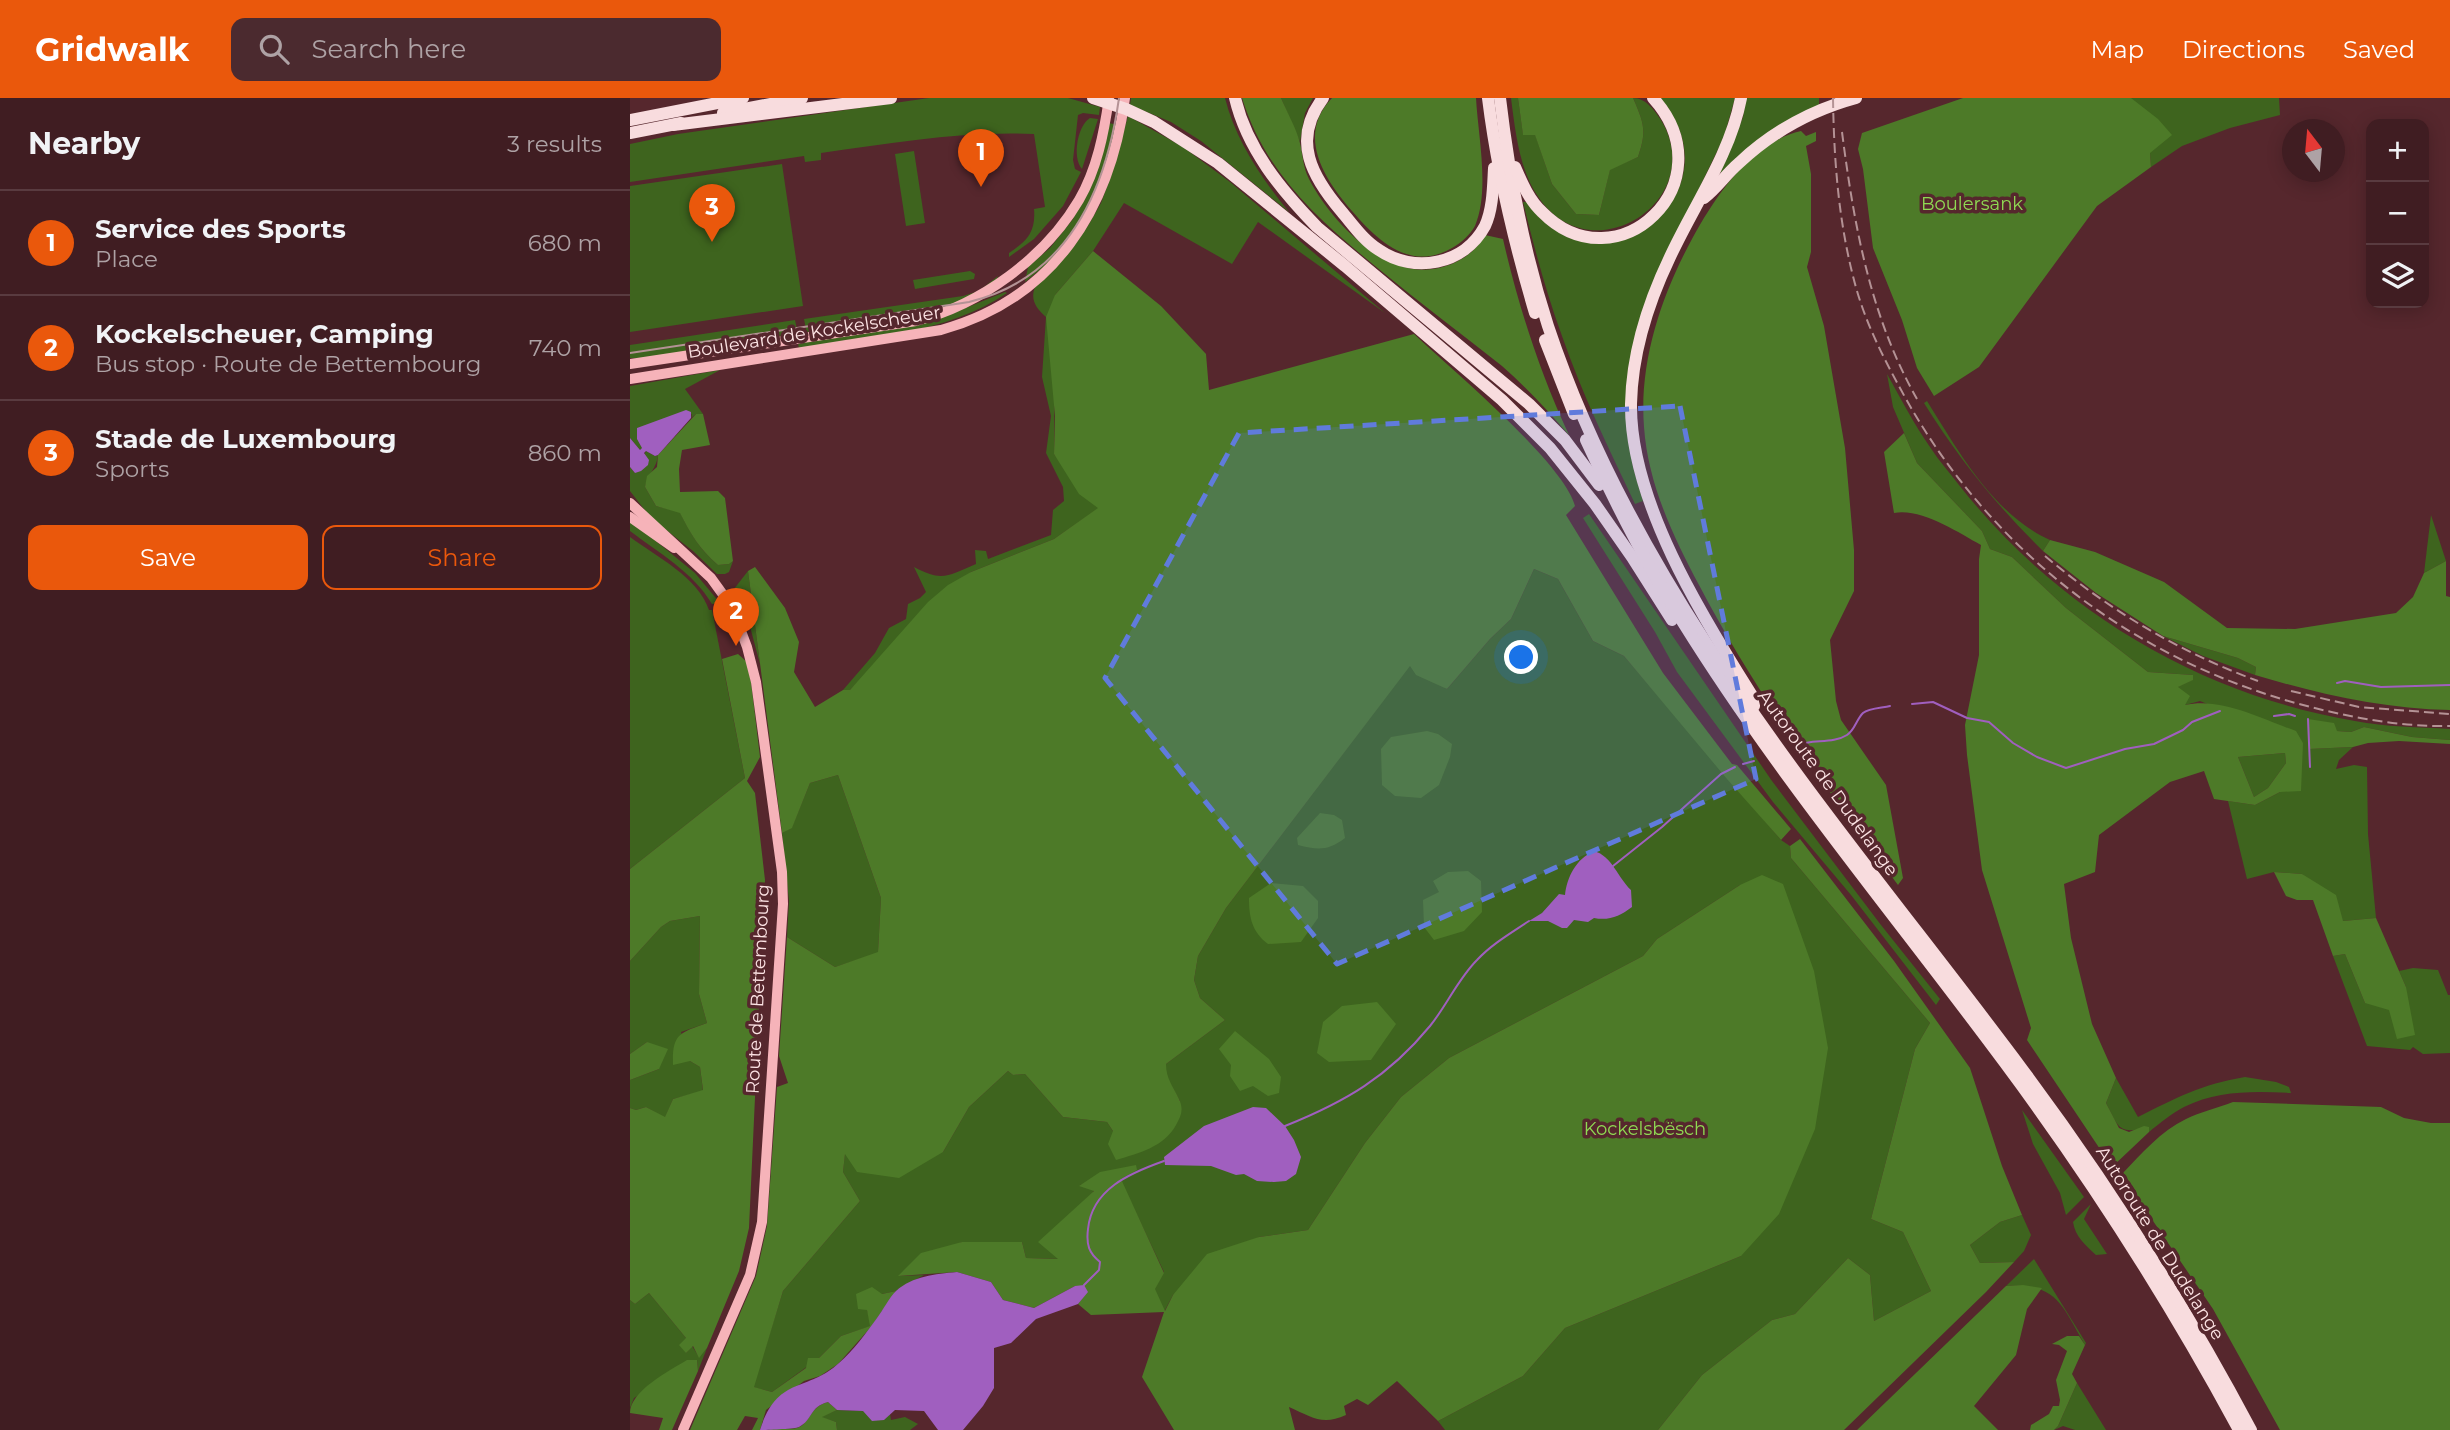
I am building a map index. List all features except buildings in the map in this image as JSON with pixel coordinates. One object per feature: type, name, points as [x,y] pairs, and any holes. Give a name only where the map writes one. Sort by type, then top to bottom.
[{"type":"highway","points":[[630,120],[743,98]]},
{"type":"highway","points":[[630,134],[743,108],[802,98]]},
{"type":"highway","points":[[673,125],[891,98]]},
{"type":"highway","points":[[1093,98],[1154,122],[1218,163],[1345,266],[1502,400],[1550,448],[1595,504],[1675,626],[1694,640]]},
{"type":"highway","points":[[1235,98],[1255,149],[1289,198],[1317,227],[1482,364],[1565,440],[1591,472],[1649,566]]},
{"type":"highway","points":[[1323,98],[1309,123],[1307,143],[1310,164],[1318,182],[1377,250],[1405,262],[1428,264],[1444,260],[1465,249],[1480,234],[1488,217],[1500,147]]},
{"type":"highway","name":"Autoroute de Dudelange","points":[[1488,98],[1525,247],[1549,327],[1582,414],[1633,519],[1709,645],[1757,716],[1839,829],[2024,1071],[2093,1168],[2179,1300],[2251,1430]]},
{"type":"highway","name":"Autoroute de Dudelange","points":[[1500,98],[1500,147],[1518,257],[1561,385],[1611,493],[1649,566],[1694,640],[1794,785],[2004,1062],[2090,1182],[2167,1302],[2239,1430]]},
{"type":"highway","points":[[1500,147],[1541,212],[1551,220],[1565,230],[1581,236],[1617,236],[1636,229],[1653,218],[1672,193],[1676,179],[1679,153],[1677,140],[1669,119],[1653,98]]},
{"type":"highway","points":[[1741,98],[1723,151],[1658,284],[1637,347],[1631,405],[1639,472],[1657,520],[1697,602],[1751,694],[1757,716]]},
{"type":"highway","points":[[1698,203],[1759,146],[1788,126],[1819,110],[1852,99]]},
{"type":"main road","name":"Boulevard de Kockelscheuer","points":[[630,364],[916,321],[937,316],[968,303],[992,289],[1047,242],[1067,218],[1089,178],[1100,147],[1109,98]]},
{"type":"main road","name":"Boulevard de Kockelscheuer","points":[[630,379],[941,330],[992,311],[1016,297],[1045,273],[1082,228],[1109,173],[1125,98]]},
{"type":"main road","name":"Route de Bettembourg","points":[[630,503],[710,578],[728,600],[751,659],[782,872],[783,904],[762,1222],[750,1275],[683,1430]]},
{"type":"main road","name":"Route de Bettembourg","points":[[630,517],[658,539],[688,557]]},
{"type":"highlighted area","points":[[1680,406],[1756,779],[1337,964],[1105,678],[1239,433]]},
{"type":"green space","points":[[929,98],[1068,98],[1100,107],[1099,115],[1078,115],[1073,160],[1075,169],[1081,172],[1063,206],[1034,239],[1009,257],[1009,253],[1021,244],[1032,230],[1034,209],[1045,207],[1034,134],[980,134],[927,139],[821,153],[821,160],[805,162],[804,156],[630,182],[630,144],[678,134]]},
{"type":"green space","points":[[1131,98],[1225,98],[1235,128],[1251,158],[1289,212],[1201,141],[1171,122],[1130,105]]},
{"type":"green space","points":[[1242,98],[1281,98],[1298,137],[1307,175],[1318,195],[1344,228],[1377,255],[1414,269],[1433,269],[1463,258],[1485,235],[1503,239],[1531,339],[1569,435],[1537,399],[1502,366],[1380,270],[1316,214],[1280,173],[1265,150]]},
{"type":"green space","points":[[1281,98],[1313,98],[1305,113],[1300,142]]},
{"type":"green space","points":[[1332,98],[1476,98],[1482,196],[1471,233],[1452,248],[1437,255],[1422,257],[1396,250],[1373,233],[1332,185],[1318,156],[1316,127],[1321,112]]},
{"type":"green space","points":[[1511,98],[1518,98],[1523,134],[1535,134],[1552,184],[1576,214],[1599,215],[1610,169],[1638,157],[1641,148],[1643,127],[1633,98],[1646,103],[1661,120],[1672,150],[1670,177],[1657,201],[1637,219],[1612,229],[1585,229],[1559,219],[1537,195],[1526,173]]},
{"type":"green space","points":[[1518,98],[1633,98],[1643,127],[1641,148],[1638,157],[1610,170],[1599,215],[1576,214],[1552,184],[1535,135],[1523,135]]},
{"type":"green space","points":[[1659,98],[1735,98],[1724,137],[1653,284],[1628,434],[1633,467],[1643,501],[1635,504],[1570,358],[1536,253],[1523,202],[1527,202],[1557,231],[1590,242],[1622,239],[1652,224],[1673,199],[1684,168],[1681,133]]},
{"type":"green space","points":[[1746,98],[1819,98],[1819,107],[1722,173],[1720,172],[1743,117]]},
{"type":"green space","name":"Boulersank","points":[[1963,98],[2131,98],[2158,119],[2172,135],[2150,153],[2151,167],[2097,206],[1979,367],[1934,396],[1917,368],[1902,320],[1873,248],[1858,149],[1862,133]]},
{"type":"green space","points":[[2131,98],[2279,98],[2280,115],[2230,128],[2182,146],[2151,167],[2150,153]]},
{"type":"green space","points":[[1128,116],[1183,147],[1230,182],[1385,313],[1258,222],[1232,264],[1124,203],[1093,251],[1055,295],[1054,454],[1099,508],[1054,539],[971,572],[850,690],[843,690],[875,653],[889,628],[906,619],[908,604],[926,592],[914,567],[932,575],[945,576],[976,564],[975,550],[986,551],[988,559],[1051,535],[1053,510],[1064,501],[1063,487],[1046,453],[1051,416],[1042,377],[1046,317],[1039,310],[1033,296],[1035,287],[1076,243],[1101,203]]},
{"type":"green space","points":[[1090,118],[1098,119],[1082,169],[1077,158],[1077,142],[1082,128]]},
{"type":"green space","points":[[1109,123],[1118,125],[1092,204],[1052,260],[1025,282],[1028,267],[1050,248],[1073,219]]},
{"type":"green space","points":[[1801,131],[1806,136],[1816,132],[1816,141],[1806,146],[1811,174],[1811,252],[1807,267],[1824,326],[1845,448],[1854,550],[1854,591],[1830,640],[1836,701],[1841,720],[1886,785],[1903,878],[1898,885],[1792,739],[1721,625],[1671,529],[1656,489],[1646,448],[1643,403],[1649,354],[1662,306],[1681,261],[1712,206],[1736,173],[1766,147]]},
{"type":"green space","points":[[914,151],[925,223],[906,226],[895,154]]},
{"type":"green space","points":[[782,164],[803,306],[630,332],[630,186]]},
{"type":"green space","points":[[1093,251],[1161,306],[1206,354],[1209,390],[1414,334],[1504,417],[1550,466],[1575,506],[1566,515],[1663,673],[1732,764],[1737,765],[1791,829],[1781,840],[1624,656],[1593,641],[1558,579],[1534,569],[1511,619],[1447,689],[1416,675],[1410,666],[1226,908],[1198,956],[1194,980],[1200,998],[1225,1020],[1166,1064],[1181,1106],[1179,1119],[1171,1133],[1150,1148],[1116,1160],[1108,1144],[1113,1131],[1107,1122],[1063,1117],[1025,1074],[1013,1075],[1008,1071],[969,1107],[943,1152],[899,1178],[857,1172],[845,1154],[843,1172],[860,1201],[783,1291],[754,1387],[772,1392],[806,1368],[808,1358],[819,1358],[841,1336],[870,1326],[867,1310],[858,1309],[856,1294],[872,1287],[882,1294],[896,1291],[871,1327],[838,1364],[820,1376],[804,1381],[766,1410],[760,1430],[752,1430],[758,1418],[745,1416],[737,1430],[690,1430],[756,1276],[767,1226],[777,1087],[788,1083],[779,1056],[787,937],[835,967],[878,952],[881,898],[838,775],[810,783],[792,828],[782,833],[748,571],[755,567],[785,608],[799,642],[794,672],[815,707],[843,690],[850,690],[928,602],[948,585],[971,572],[1054,539],[1098,508],[1079,494],[1054,454],[1055,416],[1046,317],[1055,295]]},
{"type":"green space","points":[[970,271],[975,274],[974,279],[915,289],[913,280]]},
{"type":"green space","points":[[998,276],[984,290],[943,311],[875,326],[807,334],[804,319],[963,296],[979,291]]},
{"type":"green space","points":[[1007,293],[984,307],[933,326],[799,349],[798,343],[931,322]]},
{"type":"green space","points":[[795,320],[797,330],[788,331],[789,337],[652,358],[630,358],[630,345]]},
{"type":"green space","points":[[720,370],[685,389],[703,414],[696,414],[691,418],[692,414],[640,444],[643,448],[640,450],[630,438],[630,386]]},
{"type":"green space","points":[[1887,374],[1933,452],[1998,530],[2041,571],[2086,607],[2135,640],[2187,667],[2241,690],[2297,708],[2367,723],[2450,729],[2450,740],[2412,737],[2364,727],[2351,732],[2337,731],[2309,749],[2353,747],[2339,760],[2336,769],[2354,765],[2367,767],[2368,834],[2376,918],[2343,921],[2302,874],[2274,872],[2247,879],[2228,801],[2255,805],[2280,792],[2303,743],[2200,701],[2185,705],[2177,687],[2192,680],[2193,675],[2148,672],[2066,608],[2012,557],[1990,549],[1982,531],[1917,463],[1893,407]]},
{"type":"green space","points":[[1927,401],[1965,461],[1994,498],[2030,529],[2050,540],[2043,551],[1994,499],[1964,462],[1924,403]]},
{"type":"green space","points":[[696,414],[703,414],[710,445],[682,450],[680,492],[718,491],[725,498],[733,561],[729,564],[718,565],[696,541],[680,513],[656,506],[645,487],[647,476],[657,467],[658,455]]},
{"type":"green space","points":[[1904,433],[1917,463],[1982,531],[1990,549],[2012,557],[2066,608],[2148,672],[2193,675],[2193,680],[2178,687],[2190,696],[2185,705],[2213,704],[2241,710],[2296,731],[2303,743],[2301,791],[2280,792],[2255,805],[2214,799],[2204,771],[2170,782],[2099,835],[2095,872],[2064,884],[2071,938],[2092,1024],[2116,1078],[2106,1103],[2119,1128],[2129,1132],[2144,1126],[2149,1127],[2149,1132],[2112,1167],[2027,1040],[2031,1028],[1982,870],[1965,725],[1979,655],[1981,545],[1928,517],[1905,512],[1894,513],[1884,452]],"holes":[[[2285,753],[2286,763],[2268,788],[2254,797],[2238,757]]]},
{"type":"green space","points":[[646,451],[658,455],[645,487],[656,506],[680,512],[696,541],[718,565],[733,561],[729,572],[717,574],[651,518],[630,491],[630,467],[635,473]]},
{"type":"green space","points":[[1589,514],[1772,781],[1940,999],[1936,1005],[1851,895],[1773,802],[1677,672],[1583,518]]},
{"type":"green space","points":[[2431,515],[2446,561],[2424,573]]},
{"type":"green space","points":[[630,520],[695,573],[720,603],[712,604],[685,573],[630,531]]},
{"type":"green space","points":[[630,537],[686,578],[704,598],[709,610],[712,610],[745,778],[630,869]]},
{"type":"green space","points":[[2050,540],[2095,552],[2164,582],[2227,628],[2295,629],[2396,613],[2413,597],[2424,573],[2446,561],[2446,596],[2450,597],[2450,710],[2400,707],[2303,688],[2255,675],[2256,667],[2238,658],[2163,636],[2096,593],[2043,551]]},
{"type":"green space","points":[[1534,569],[1558,579],[1593,641],[1624,656],[1781,840],[1790,846],[1791,858],[1930,1023],[1915,1049],[1871,1219],[1903,1232],[1931,1291],[1874,1321],[1870,1275],[1848,1258],[1795,1314],[1772,1320],[1702,1375],[1658,1430],[1445,1430],[1438,1421],[1523,1376],[1565,1328],[1741,1256],[1740,885],[1657,939],[1643,956],[1449,1058],[1401,1097],[1365,1143],[1308,1230],[1259,1237],[1173,1295],[1164,1312],[1154,1289],[1164,1272],[1120,1179],[1080,1185],[1094,1190],[1060,1259],[1026,1258],[1022,1242],[962,1242],[899,1276],[924,1275],[896,1291],[882,1294],[867,1309],[871,1326],[841,1336],[819,1358],[772,1392],[753,1387],[783,1291],[860,1201],[843,1172],[845,1153],[943,1152],[969,1107],[1008,1071],[1013,1075],[1025,1074],[1063,1117],[1107,1122],[1113,1131],[1180,1101],[1166,1076],[1166,1064],[1225,1020],[1200,998],[1194,980],[1198,956],[1226,908],[1410,665],[1447,689],[1511,619]]},
{"type":"green space","points":[[748,571],[760,664],[745,608],[734,589]]},
{"type":"green space","points":[[2163,636],[2238,658],[2256,667],[2255,675],[2203,656]]},
{"type":"green space","points":[[738,654],[747,662],[760,757],[747,781],[755,793],[765,880],[749,1228],[739,1271],[707,1348],[699,1358],[693,1346],[686,1353],[679,1345],[686,1338],[649,1293],[635,1304],[630,1300],[630,1108],[636,1110],[646,1107],[665,1117],[673,1099],[703,1090],[700,1067],[690,1061],[673,1065],[674,1047],[679,1036],[707,1023],[699,994],[700,916],[670,921],[661,927],[630,961],[630,869],[745,778],[722,659]]},
{"type":"green space","points":[[2308,719],[2334,723],[2337,731],[2351,732],[2364,727],[2412,737],[2450,740],[2450,744],[2399,741],[2309,749]]},
{"type":"green space","points":[[1427,731],[1438,734],[1452,744],[1439,785],[1421,798],[1395,796],[1382,785],[1381,749],[1391,737]]},
{"type":"green space","points":[[2285,753],[2286,763],[2268,788],[2254,797],[2238,757]]},
{"type":"green space","points":[[838,775],[881,898],[878,953],[835,967],[787,937],[789,901],[782,833],[792,827],[810,783]]},
{"type":"green space","points":[[1320,813],[1334,815],[1342,820],[1345,838],[1323,848],[1298,845],[1297,838]]},
{"type":"green space","points":[[1800,839],[1894,961],[1970,1068],[2002,1166],[2022,1215],[2000,1222],[1970,1245],[1980,1263],[2014,1262],[1844,1430],[1658,1430],[1702,1375],[1772,1320],[1795,1314],[1848,1258],[1870,1275],[1874,1321],[1931,1291],[1903,1232],[1871,1219],[1915,1049],[1930,1023],[1791,858],[1790,846]]},
{"type":"green space","points":[[1468,871],[1481,881],[1482,912],[1464,931],[1434,940],[1424,927],[1423,900],[1439,892],[1433,881],[1448,872]]},
{"type":"green space","points":[[2274,872],[2302,874],[2336,895],[2343,921],[2376,918],[2406,987],[2415,1035],[2397,1039],[2389,1010],[2365,1003],[2345,954],[2333,956],[2313,900],[2297,900],[2286,896]]},
{"type":"green space","name":"Kockelsbësch","points":[[1762,875],[1783,884],[1814,971],[1828,1048],[1815,1129],[1779,1214],[1741,1256],[1565,1328],[1523,1376],[1438,1421],[1397,1381],[1368,1405],[1357,1399],[1344,1406],[1346,1415],[1330,1420],[1317,1419],[1289,1407],[1295,1430],[1174,1430],[1142,1377],[1164,1312],[1091,1315],[1078,1304],[1087,1292],[1075,1286],[1034,1308],[1003,1300],[991,1282],[957,1272],[898,1276],[921,1253],[962,1242],[1022,1242],[1026,1258],[1058,1259],[1038,1242],[1094,1191],[1079,1186],[1100,1172],[1136,1165],[1137,1170],[1121,1179],[1164,1273],[1155,1289],[1165,1311],[1173,1295],[1207,1254],[1259,1237],[1308,1230],[1365,1143],[1401,1097],[1449,1058],[1643,956],[1657,939],[1740,885]]},
{"type":"green space","points":[[1271,883],[1303,886],[1318,901],[1318,918],[1301,942],[1268,944],[1255,929],[1249,898]]},
{"type":"green space","points":[[700,916],[699,994],[707,1023],[681,1032],[690,1061],[700,1067],[703,1091],[673,1099],[665,1118],[646,1107],[636,1110],[630,1108],[630,1080],[659,1069],[647,1042],[630,1054],[630,961],[661,927],[670,921]]},
{"type":"green space","points":[[2345,954],[2365,1003],[2406,987],[2399,971],[2413,968],[2438,970],[2450,995],[2450,1053],[2423,1054],[2413,1047],[2410,1050],[2367,1046],[2333,956]]},
{"type":"green space","points":[[1377,1002],[1396,1024],[1371,1060],[1329,1062],[1317,1053],[1323,1022],[1342,1006]]},
{"type":"green space","points":[[1235,1031],[1269,1059],[1281,1077],[1279,1093],[1268,1096],[1253,1086],[1240,1091],[1230,1076],[1231,1065],[1219,1049]]},
{"type":"green space","points":[[647,1042],[668,1049],[659,1069],[630,1080],[630,1054]]},
{"type":"green space","points":[[2245,1077],[2276,1082],[2289,1087],[2291,1093],[2250,1092],[2210,1097],[2180,1109],[2149,1132],[2149,1127],[2125,1130],[2117,1124],[2106,1103],[2116,1078],[2138,1117],[2202,1088]]},
{"type":"green space","points":[[2233,1102],[2381,1107],[2404,1118],[2450,1123],[2450,1430],[2280,1430],[2213,1309],[2123,1173],[2152,1143],[2177,1124]]},
{"type":"green space","points":[[2022,1110],[2084,1197],[2066,1215],[2060,1193],[2033,1144]]},
{"type":"green space","points":[[2091,1204],[2084,1219],[2107,1254],[2096,1255],[2081,1240],[2074,1227],[2073,1222]]},
{"type":"green space","points":[[2022,1215],[2031,1235],[2024,1251],[2014,1262],[1980,1263],[1970,1245],[2000,1222]]},
{"type":"green space","points":[[2034,1259],[2086,1343],[2085,1345],[2064,1308],[2048,1293],[2037,1288],[2006,1286]]},
{"type":"green space","points":[[2006,1286],[2042,1288],[2027,1309],[2016,1355],[1974,1406],[1998,1430],[1857,1430]]},
{"type":"green space","points":[[649,1293],[686,1338],[686,1353],[692,1346],[699,1357],[707,1348],[698,1371],[697,1360],[634,1398],[630,1408],[630,1300],[635,1304]]},
{"type":"green space","points":[[2067,1336],[2079,1336],[2085,1345],[2072,1374],[2077,1383],[2054,1430],[2030,1430],[2031,1425],[2049,1414],[2053,1406],[2059,1406],[2056,1380],[2067,1351],[2052,1344]]},
{"type":"green space","points":[[687,1360],[697,1360],[698,1371],[672,1430],[659,1430],[663,1418],[630,1413],[636,1397],[643,1389]]},
{"type":"green space","points":[[2077,1383],[2106,1430],[2075,1430],[2063,1426],[2054,1430]]},
{"type":"green space","points":[[828,1402],[837,1410],[822,1417],[836,1422],[837,1430],[768,1430],[802,1426],[817,1407]]},
{"type":"green space","points":[[837,1410],[863,1411],[884,1420],[890,1414],[891,1420],[905,1417],[918,1424],[910,1430],[837,1430],[836,1422],[820,1417]]},
{"type":"shaded area","points":[[686,410],[691,412],[691,418],[658,455],[646,451],[644,453],[649,460],[648,465],[635,473],[630,467],[630,438],[640,450],[642,448],[637,439],[637,428]]},
{"type":"shaded area","points":[[1594,851],[1610,862],[1631,890],[1632,907],[1609,918],[1594,918],[1588,922],[1574,920],[1567,928],[1548,921],[1529,921],[1542,913],[1559,894],[1565,895],[1574,869]]},
{"type":"shaded area","points":[[1253,1107],[1266,1108],[1285,1126],[1294,1140],[1301,1157],[1296,1174],[1286,1181],[1257,1181],[1244,1174],[1236,1175],[1211,1166],[1165,1165],[1164,1157],[1204,1126]]},
{"type":"shaded area","points":[[957,1272],[991,1282],[1003,1300],[1034,1308],[1075,1286],[1084,1285],[1088,1292],[1078,1304],[1036,1319],[1011,1343],[994,1348],[994,1388],[963,1430],[938,1430],[924,1411],[895,1410],[884,1420],[872,1421],[863,1411],[837,1410],[828,1402],[817,1407],[799,1427],[760,1430],[767,1413],[784,1393],[827,1372],[844,1358],[864,1336],[896,1291],[917,1279]]},
{"type":"waterway","points":[[2337,683],[2345,681],[2381,687],[2450,685]]},
{"type":"waterway","points":[[1912,704],[1933,702],[1967,718],[1989,722],[2013,743],[2037,757],[2066,768],[2125,749],[2154,744],[2183,730],[2192,722],[2220,711]]},
{"type":"waterway","points":[[1798,745],[1841,738],[1852,730],[1863,713],[1890,706]]},
{"type":"waterway","points":[[2274,716],[2295,716]]},
{"type":"waterway","points":[[2308,719],[2310,767]]},
{"type":"waterway","points":[[1743,764],[1754,761]]},
{"type":"waterway","points":[[1613,866],[1721,774],[1735,767]]},
{"type":"waterway","points":[[1285,1126],[1346,1097],[1398,1060],[1430,1026],[1477,960],[1529,921]]},
{"type":"waterway","points":[[1084,1285],[1099,1270],[1100,1262],[1091,1252],[1087,1240],[1091,1215],[1097,1203],[1115,1184],[1126,1177],[1164,1161]]},
{"type":"tram line","points":[[630,353],[969,302],[1003,290],[1032,273],[1057,251],[1076,226],[1092,197],[1104,165],[1119,98]]},
{"type":"railway","points":[[1833,98],[1836,171],[1842,220],[1857,291],[1871,328],[1900,388],[1934,445],[1974,497],[2018,545],[2066,587],[2119,625],[2176,657],[2236,683],[2299,704],[2355,717],[2412,725],[2450,726]]},
{"type":"railway","points":[[1842,132],[1866,269],[1887,335],[1917,399]]},
{"type":"railway","points":[[2045,556],[2094,594],[2146,628],[2200,657],[2258,681]]},
{"type":"railway","points":[[2291,691],[2359,707],[2450,714]]},
{"type":"place","name":"Service des Sports","points":[[981,187]]},
{"type":"place","name":"Stade de Luxembourg","points":[[712,242]]},
{"type":"place","name":"Kockelscheuer, Camping","points":[[736,646]]}]
